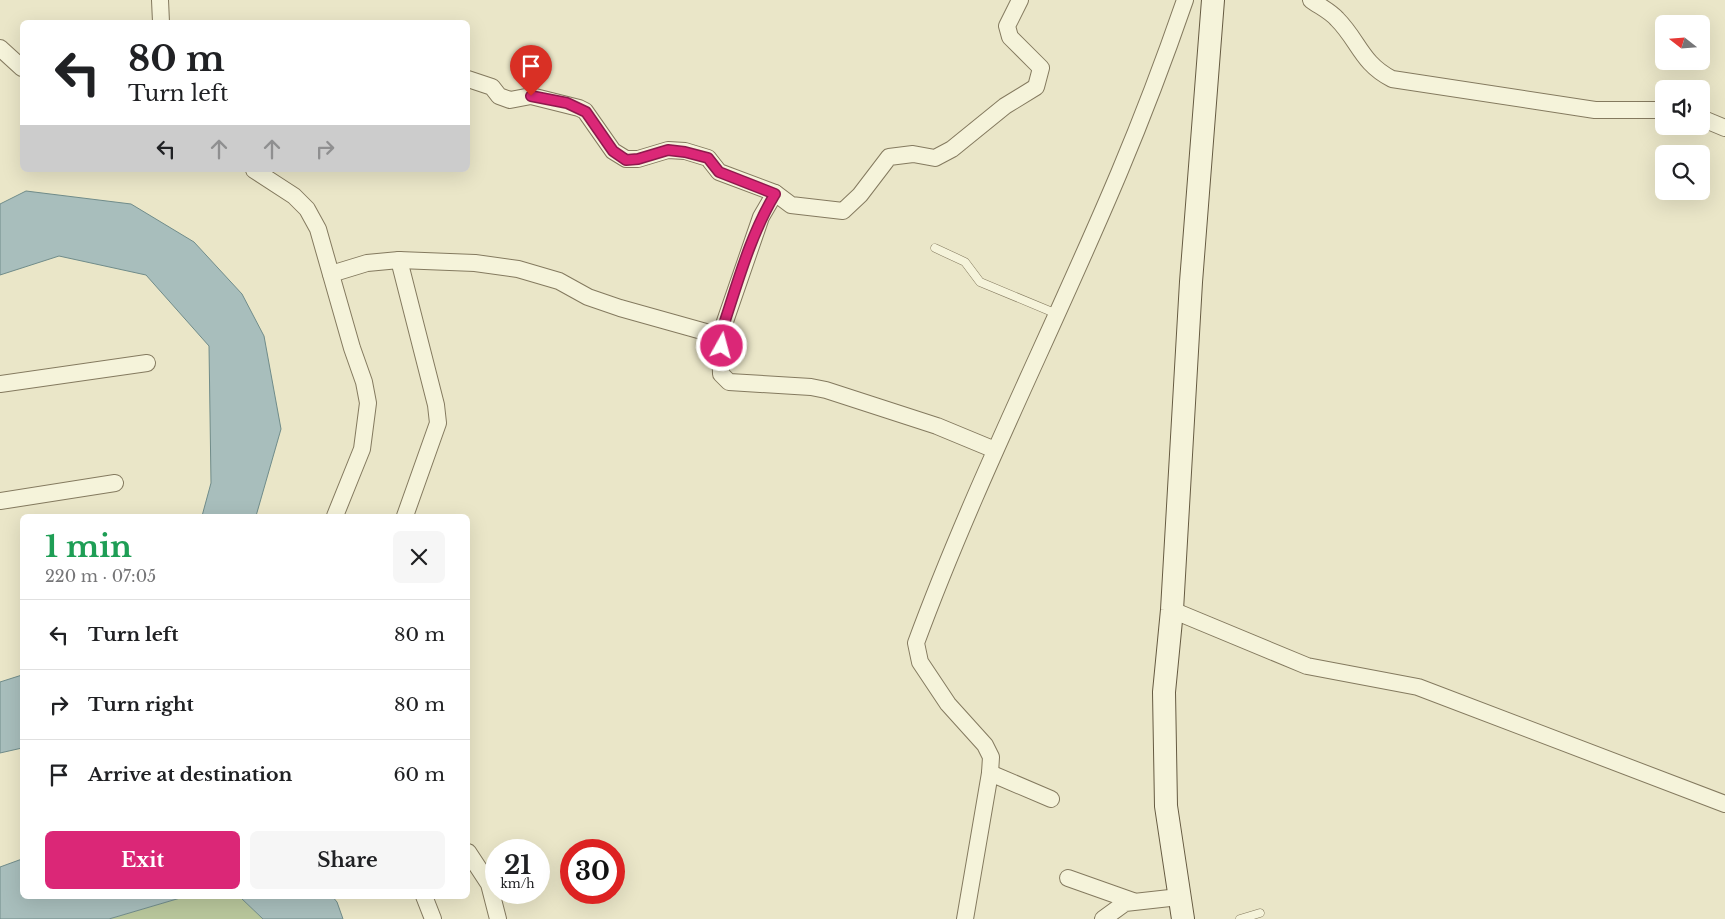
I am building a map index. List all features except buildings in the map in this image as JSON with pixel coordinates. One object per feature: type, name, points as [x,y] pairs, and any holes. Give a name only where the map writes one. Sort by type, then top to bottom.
[{"type":"main road","points":[[1184,919],[1178,896],[1166,806],[1164,692],[1172,610],[1191,282],[1213,0]]},
{"type":"street","points":[[160,0],[161,20]]},
{"type":"street","points":[[470,81],[492,87],[499,96],[510,100],[531,96],[579,108],[586,112],[613,151],[626,160],[638,159],[668,150],[685,152],[708,158],[719,172],[775,194],[791,205],[843,211],[860,196],[889,157],[913,154],[935,158],[952,149],[1004,106],[1036,87],[1041,68],[1010,36],[1007,26],[1020,0]]},
{"type":"street","points":[[964,919],[990,773],[991,757],[985,745],[948,704],[920,662],[916,643],[995,450],[1119,174],[1153,90],[1185,0]]},
{"type":"street","points":[[1311,0],[1336,18],[1354,40],[1365,60],[1392,78],[1595,110],[1655,110]]},
{"type":"street","points":[[0,48],[20,66]]},
{"type":"street","points":[[1710,120],[1723,122]]},
{"type":"street","points":[[257,172],[294,196],[307,208],[318,229],[352,348],[364,382],[368,403],[362,449],[335,514]]},
{"type":"street","points":[[775,194],[759,224],[720,336],[721,374],[729,382],[811,387],[826,390],[937,426],[995,450]]},
{"type":"street","points":[[331,274],[367,263],[399,260],[475,263],[518,269],[559,281],[588,297],[612,305],[720,336]]},
{"type":"street","points":[[399,260],[436,405],[438,423],[406,514]]},
{"type":"street","points":[[0,384],[148,363]]},
{"type":"street","points":[[0,501],[115,483]]},
{"type":"street","points":[[1172,610],[1307,666],[1418,687],[1725,804]]},
{"type":"street","points":[[990,773],[1051,799]]},
{"type":"street","points":[[470,855],[489,884],[498,919]]},
{"type":"street","points":[[1068,878],[1133,901]]},
{"type":"street","points":[[1103,919],[1115,908],[1133,901],[1178,896]]},
{"type":"street","points":[[425,899],[433,919]]},
{"type":"lane","points":[[934,248],[965,262],[980,282],[1057,314]]},
{"type":"lane","points":[[1240,919],[1260,914]]},
{"type":"green space","points":[[177,899],[242,899],[263,919],[109,919]]},
{"type":"water","points":[[26,191],[131,204],[194,242],[242,294],[264,336],[281,429],[257,514],[203,514],[211,483],[209,346],[146,275],[59,256],[0,275],[0,204]]},
{"type":"water","points":[[20,676],[20,748],[0,753],[0,682]]},
{"type":"water","points":[[20,860],[20,899],[177,899],[109,919],[0,919],[0,867]]},
{"type":"water","points":[[242,899],[334,899],[343,919],[263,919]]},
{"type":"route","points":[[531,96],[567,103],[586,112],[613,151],[626,160],[638,159],[668,150],[695,154],[708,158],[719,172],[775,194],[763,213],[756,230],[720,336],[722,346]]}]
